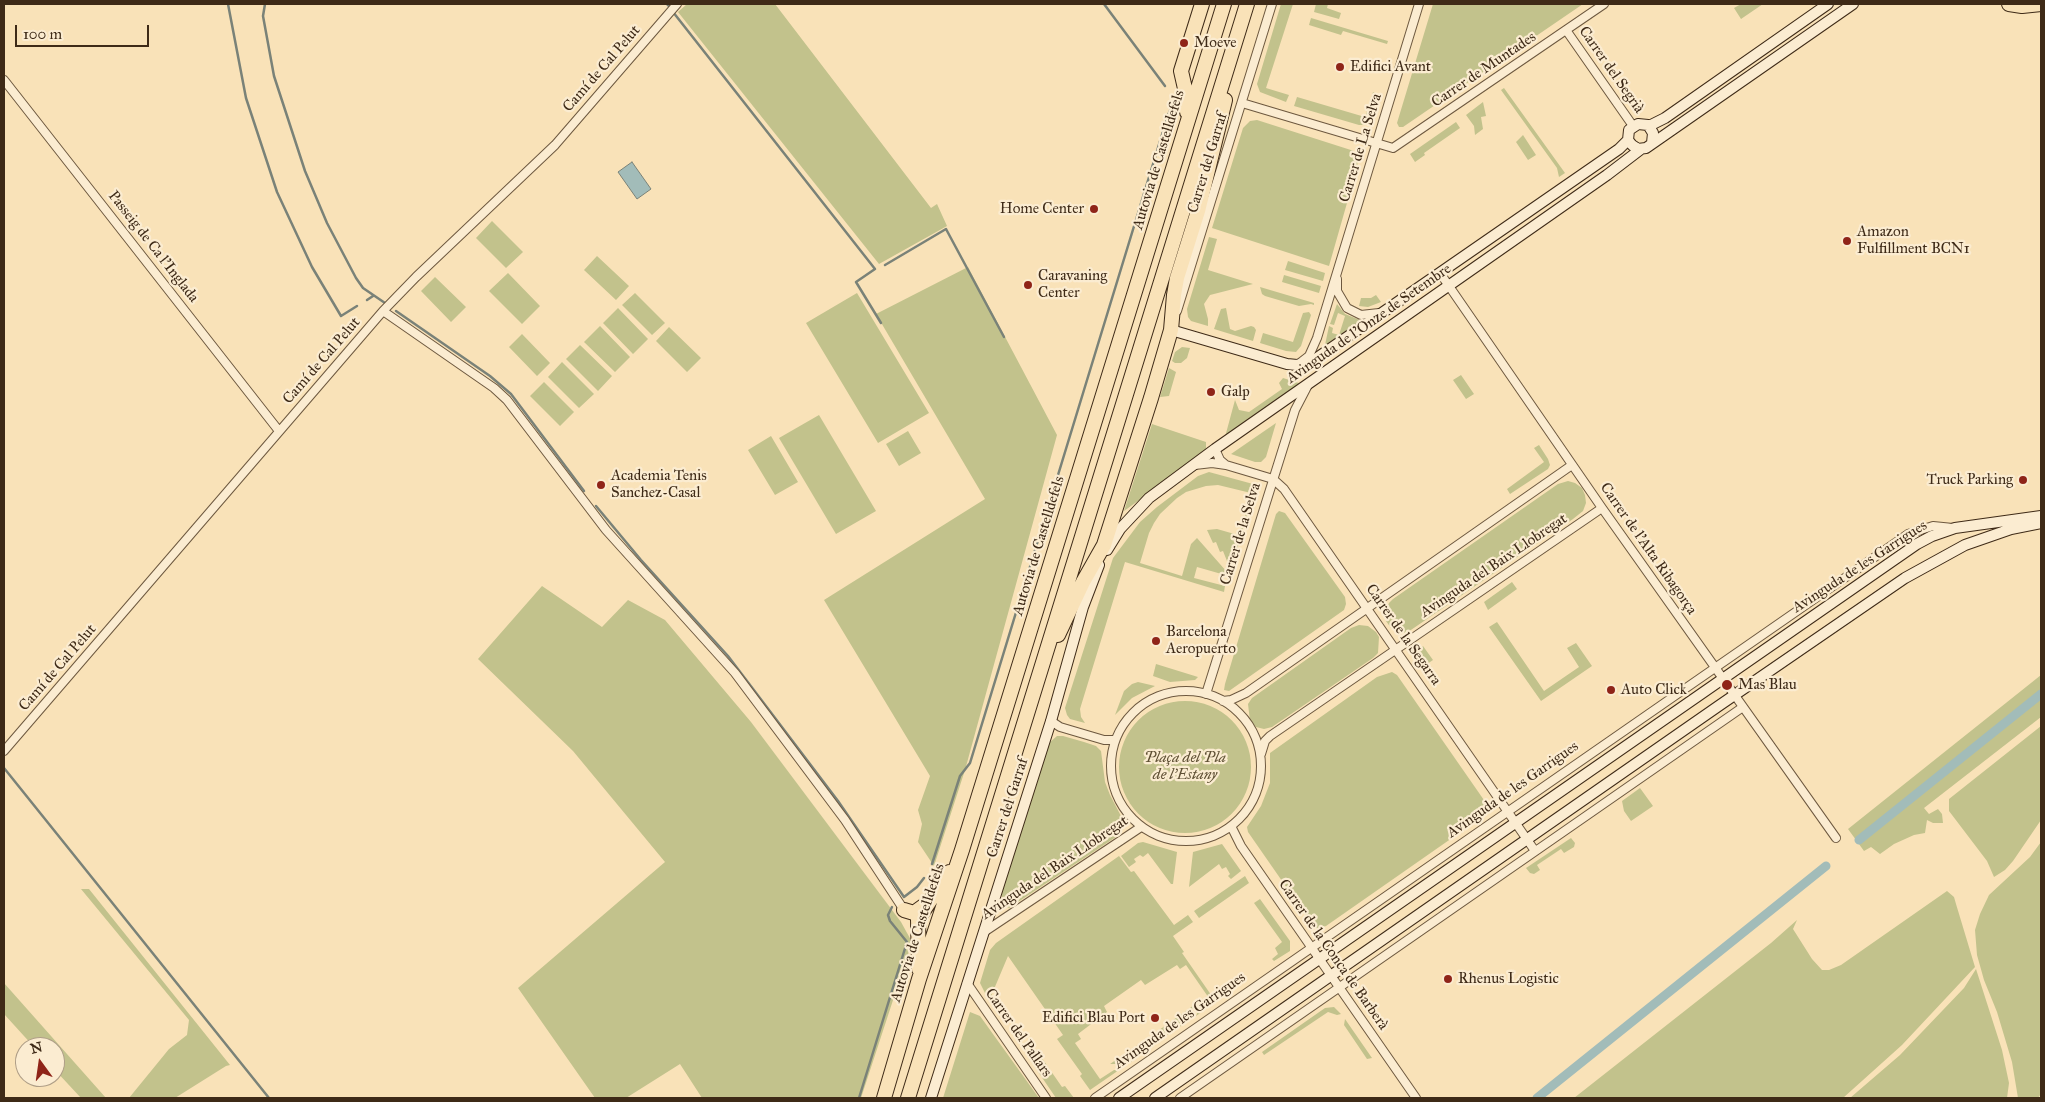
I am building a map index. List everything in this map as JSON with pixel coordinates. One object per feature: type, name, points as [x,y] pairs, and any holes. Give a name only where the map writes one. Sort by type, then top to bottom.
[{"type":"highway","points":[[1187,126],[1187,100],[1182,72],[1202,4]]},
{"type":"highway","name":"Autovia de Castelldefels","points":[[884,1098],[919,978],[962,850],[1224,4]]},
{"type":"highway","points":[[908,1098],[1247,4]]},
{"type":"highway","points":[[2009,4],[2022,6],[2041,4]]},
{"type":"highway","points":[[1033,691],[1074,601],[1104,545],[1171,330],[1177,278],[1198,211],[1223,115],[1233,52]]},
{"type":"highway","points":[[1104,545],[1120,529]]},
{"type":"highway","points":[[919,978],[917,937],[920,915],[962,850]]},
{"type":"highway","points":[[904,910],[909,912],[919,911],[931,899]]},
{"type":"highway","points":[[904,910],[913,924],[917,937]]},
{"type":"main road","points":[[1648,126],[1664,118],[1828,4]]},
{"type":"main road","points":[[1840,4],[1852,5]]},
{"type":"main road","points":[[1652,143],[1653,133],[1648,126],[1640,123],[1633,126],[1628,132],[1628,140],[1633,147],[1641,149],[1648,147],[1852,5]]},
{"type":"main road","name":"Avinguda de l'Onze de Setembre","points":[[1301,365],[1321,356],[1619,150],[1628,140]]},
{"type":"main road","name":"Avinguda de l'Onze de Setembre","points":[[1120,529],[1150,498],[1215,449],[1601,180],[1641,149]]},
{"type":"main road","points":[[1171,330],[1252,355],[1301,365]]},
{"type":"main road","name":"Avinguda de les Garrigues","points":[[1119,1098],[1917,544],[1932,536],[1955,528],[2041,516]]},
{"type":"main road","points":[[1155,1098],[1905,578],[1965,545],[2011,529],[2041,522]]},
{"type":"main road","name":"Carrer del Garraf","points":[[931,1098],[1051,721],[1092,582],[1103,557],[1120,529]]},
{"type":"street","name":"Camí de Cal Pelut","points":[[4,751],[383,311],[416,277],[555,145],[677,4]]},
{"type":"street","name":"Carrer del Garraf","points":[[1171,330],[1272,4]]},
{"type":"street","name":"Carrer de La Selva","points":[[1301,365],[1311,352],[1419,4]]},
{"type":"street","name":"Carrer de Muntades","points":[[1242,103],[1393,148],[1604,4]]},
{"type":"street","name":"Carrer del Segrià","points":[[1566,30],[1633,126]]},
{"type":"street","name":"Passeig de Ca l'Inglada","points":[[4,80],[279,430]]},
{"type":"street","name":"Carrer de La Selva","points":[[1336,271],[1337,291],[1347,308],[1361,315],[1384,312]]},
{"type":"street","name":"Carrer de l'Alta Ribagorça","points":[[1440,273],[1602,508],[1836,838]]},
{"type":"street","points":[[383,311],[494,388],[506,400],[606,530],[735,673],[845,820],[904,910]]},
{"type":"street","name":"Carrer de la Selva","points":[[1206,694],[1295,410],[1308,385]]},
{"type":"street","points":[[1215,449],[1220,460],[1226,465]]},
{"type":"street","points":[[1193,466],[1207,463],[1226,465],[1273,479]]},
{"type":"street","points":[[1223,701],[1231,700],[1246,692],[1572,465]]},
{"type":"street","name":"Carrer de la Segarra","points":[[1273,479],[1284,489],[1536,851]]},
{"type":"street","name":"Avinguda del Baix Llobregat","points":[[1261,756],[1265,741],[1270,736],[1602,508]]},
{"type":"street","name":"Avinguda de les Garrigues","points":[[1096,1098],[1908,534],[1933,526],[1955,528]]},
{"type":"street","points":[[1181,691],[1206,694],[1223,701],[1235,709],[1245,720],[1254,735],[1261,756],[1258,787],[1249,807],[1231,826],[1211,838],[1188,842],[1165,839],[1141,827],[1121,806],[1115,794],[1110,770],[1114,740],[1126,720],[1138,708],[1157,697],[1181,691]]},
{"type":"street","points":[[1180,1098],[1743,707]]},
{"type":"street","points":[[1051,721],[1060,727],[1104,740],[1114,740]]},
{"type":"street","name":"Carrer de la Conca de Barberà","points":[[1231,826],[1241,846],[1416,1098]]},
{"type":"street","name":"Avinguda del Baix Llobregat","points":[[984,932],[1141,827]]},
{"type":"street","name":"Carrer del Pallars","points":[[967,983],[1046,1098]]},
{"type":"green space","points":[[687,4],[775,4],[931,208],[937,204],[947,226],[879,264],[678,12]]},
{"type":"green space","points":[[1281,4],[1293,4],[1266,88],[1289,95],[1286,102],[1260,92],[1257,84]]},
{"type":"green space","points":[[1316,4],[1328,4],[1327,8],[1341,13],[1339,19],[1314,12]]},
{"type":"green space","points":[[1433,4],[1583,4],[1403,127],[1399,127],[1397,123]]},
{"type":"green space","points":[[1741,4],[1763,4],[1741,19],[1734,8]]},
{"type":"green space","points":[[1311,18],[1388,41],[1387,44],[1343,31],[1341,35],[1309,25]]},
{"type":"green space","points":[[1504,88],[1565,173],[1559,177],[1557,168],[1501,90]]},
{"type":"green space","points":[[1373,92],[1379,95],[1371,119],[1366,125],[1359,125],[1294,106],[1297,97],[1365,117]]},
{"type":"green space","points":[[1483,102],[1486,116],[1481,117],[1483,129],[1475,135],[1474,126],[1466,115]]},
{"type":"green space","points":[[1257,120],[1354,151],[1358,157],[1357,168],[1329,266],[1212,228],[1243,128],[1250,121]]},
{"type":"green space","points":[[1456,122],[1460,128],[1424,153],[1425,155],[1415,162],[1410,154]]},
{"type":"green space","points":[[1523,135],[1536,155],[1528,160],[1516,142]]},
{"type":"green space","points":[[492,221],[523,252],[506,268],[476,238]]},
{"type":"green space","points":[[1209,237],[1217,239],[1208,270],[1253,284],[1210,295],[1204,304],[1208,326],[1191,321],[1188,317],[1187,309]]},
{"type":"green space","points":[[597,256],[629,286],[616,300],[584,270]]},
{"type":"green space","points":[[1288,261],[1325,273],[1323,281],[1285,270]]},
{"type":"green space","points":[[968,267],[1057,435],[965,770],[934,866],[918,842],[922,824],[918,810],[930,776],[824,600],[985,499],[876,314]]},
{"type":"green space","points":[[508,273],[540,306],[522,324],[489,291]]},
{"type":"green space","points":[[1284,275],[1321,286],[1319,293],[1282,282]]},
{"type":"green space","points":[[435,277],[466,307],[451,322],[421,291]]},
{"type":"green space","points":[[1260,287],[1314,303],[1314,305],[1299,306],[1265,296],[1262,294]]},
{"type":"green space","points":[[635,293],[665,323],[652,335],[622,305]]},
{"type":"green space","points":[[857,293],[929,413],[878,443],[806,323]]},
{"type":"green space","points":[[1376,295],[1381,302],[1368,307],[1359,306],[1361,298],[1371,298]]},
{"type":"green space","points":[[1337,304],[1345,314],[1360,320],[1359,322],[1325,345],[1329,326],[1333,328],[1332,333],[1339,335],[1345,316],[1338,313],[1334,325],[1330,324]]},
{"type":"green space","points":[[618,308],[648,339],[633,354],[603,323]]},
{"type":"green space","points":[[1226,308],[1230,329],[1235,331],[1251,326],[1254,327],[1256,330],[1253,341],[1214,329],[1221,309]]},
{"type":"green space","points":[[1309,312],[1311,315],[1301,346],[1296,352],[1260,343],[1263,333],[1293,342],[1303,313]]},
{"type":"green space","points":[[600,326],[630,357],[615,372],[584,342]]},
{"type":"green space","points":[[669,327],[701,358],[687,372],[656,341]]},
{"type":"green space","points":[[522,334],[550,363],[537,376],[509,347]]},
{"type":"green space","points":[[580,345],[612,376],[598,391],[566,359]]},
{"type":"green space","points":[[1182,347],[1190,348],[1187,358],[1181,363],[1175,363],[1172,361],[1175,352]]},
{"type":"green space","points":[[562,362],[594,394],[579,408],[548,377]]},
{"type":"green space","points":[[1169,368],[1176,372],[1169,396],[1160,397]]},
{"type":"green space","points":[[1461,375],[1474,394],[1466,399],[1453,380]]},
{"type":"green space","points":[[1283,378],[1302,384],[1225,437],[1235,400],[1239,410],[1249,412],[1282,389],[1279,383]]},
{"type":"green space","points":[[544,382],[574,412],[560,426],[530,396]]},
{"type":"green space","points":[[819,415],[876,511],[836,534],[779,438]]},
{"type":"green space","points":[[1276,423],[1266,457],[1261,462],[1255,462],[1231,454]]},
{"type":"green space","points":[[1152,424],[1206,442],[1206,452],[1124,511]]},
{"type":"green space","points":[[908,431],[921,453],[899,466],[886,444]]},
{"type":"green space","points":[[771,436],[798,482],[775,495],[748,450]]},
{"type":"green space","points":[[1539,445],[1548,459],[1550,465],[1548,469],[1510,494],[1507,489],[1544,462],[1534,448]]},
{"type":"green space","points":[[1209,472],[1253,484],[1251,493],[1218,485],[1206,486],[1186,492],[1160,514],[1154,523],[1140,563],[1182,576],[1191,544],[1197,538],[1227,572],[1225,575],[1197,567],[1194,578],[1225,586],[1224,592],[1125,562],[1080,709],[1081,717],[1085,723],[1070,719],[1065,708],[1113,558],[1140,522],[1198,476]]},
{"type":"green space","points":[[1568,481],[1582,488],[1586,503],[1583,511],[1408,632],[1401,633],[1391,628],[1386,621],[1385,612],[1393,599],[1558,484]]},
{"type":"green space","points":[[1254,492],[1234,560],[1227,561],[1223,551],[1220,552],[1216,542],[1213,543],[1207,530],[1217,529],[1238,535]]},
{"type":"green space","points":[[1279,511],[1285,513],[1345,597],[1346,604],[1344,610],[1229,691],[1224,690],[1276,514]]},
{"type":"green space","points":[[1512,582],[1517,589],[1488,610],[1484,602]]},
{"type":"green space","points":[[542,586],[602,627],[628,600],[665,620],[751,722],[901,922],[912,942],[861,1098],[702,1098],[680,1064],[626,1098],[595,1098],[518,988],[665,862],[573,751],[478,659]]},
{"type":"green space","points":[[1497,622],[1544,691],[1579,667],[1567,648],[1576,643],[1592,666],[1541,701],[1489,627]]},
{"type":"green space","points":[[1359,625],[1368,626],[1379,637],[1378,653],[1373,658],[1272,727],[1264,729],[1256,727],[1250,721],[1248,704],[1252,698],[1351,628]]},
{"type":"green space","points":[[1423,646],[1433,660],[1424,666],[1418,657],[1418,653]]},
{"type":"green space","points":[[1156,664],[1198,677],[1195,680],[1170,682],[1153,676]]},
{"type":"green space","points":[[1392,672],[1397,675],[1486,803],[1488,809],[1485,815],[1319,929],[1314,927],[1248,832],[1247,827],[1261,806],[1270,783],[1270,753],[1377,677]]},
{"type":"green space","points":[[2041,675],[2041,717],[1924,808],[1929,814],[1938,809],[1942,814],[1943,823],[1933,823],[1927,820],[1925,833],[1914,835],[1894,844],[1880,854],[1871,847],[1864,851],[1848,829]]},
{"type":"green space","points":[[1138,682],[1155,686],[1132,698],[1115,715],[1124,691],[1132,684]]},
{"type":"green space","name":"Plaça del Pla de l'Estany","points":[[1185,701],[1198,702],[1210,706],[1232,720],[1246,742],[1250,754],[1250,780],[1246,792],[1232,814],[1210,828],[1198,832],[1185,833],[1172,832],[1160,828],[1138,814],[1124,792],[1120,780],[1119,767],[1120,754],[1124,742],[1138,720],[1160,706],[1172,702]]},
{"type":"green space","points":[[2041,726],[2041,820],[2013,861],[2005,870],[1994,877],[1987,861],[1949,811],[1949,799]]},
{"type":"green space","points":[[1057,736],[1096,746],[1101,751],[1105,782],[1122,818],[1123,829],[1119,835],[1009,908],[1002,901],[1002,892],[1049,743]]},
{"type":"green space","points":[[1640,788],[1653,806],[1631,821],[1624,811],[1622,801]]},
{"type":"green space","points":[[1571,838],[1575,843],[1574,847],[1564,853],[1561,849],[1537,865],[1540,870],[1534,874],[1530,873],[1526,868]]},
{"type":"green space","points":[[1143,842],[1177,852],[1173,884],[1171,884],[1148,853],[1143,857],[1140,855],[1134,859],[1136,862],[1129,867],[1121,856],[1138,843]]},
{"type":"green space","points":[[2041,842],[2041,1094],[2038,1098],[2018,1098],[2012,1062],[1977,955],[1975,930],[1989,895],[2030,857]]},
{"type":"green space","points":[[1222,844],[1241,871],[1231,879],[1228,876],[1230,874],[1226,867],[1222,869],[1219,864],[1189,887],[1193,852]]},
{"type":"green space","points":[[1119,856],[1131,872],[1134,871],[1174,925],[1188,915],[1193,922],[1173,936],[1184,952],[1182,953],[1216,1002],[1196,1016],[1198,1011],[1211,1001],[1186,965],[1180,969],[1177,965],[1145,985],[1141,980],[1104,1006],[1107,1012],[1078,1034],[1081,1039],[1075,1043],[1100,1079],[1114,1070],[1119,1070],[1090,1090],[1080,1076],[1082,1074],[1057,1039],[1063,1035],[1008,956],[989,1001],[980,983],[990,950],[996,943]]},
{"type":"green space","points":[[1245,876],[1249,883],[1199,918],[1194,911]]},
{"type":"green space","points":[[81,889],[89,889],[230,1065],[175,1098],[129,1098],[169,1049],[187,1035],[189,1020]]},
{"type":"green space","points":[[1947,891],[1954,897],[1975,967],[1902,1045],[1843,1098],[1574,1098],[1771,943],[1797,920],[1793,929],[1812,959],[1822,970],[1829,970],[1841,965]]},
{"type":"green space","points":[[1260,899],[1290,941],[1290,951],[1274,961],[1272,959],[1278,954],[1275,948],[1282,942],[1254,903]]},
{"type":"green space","points":[[1976,969],[2002,1050],[2009,1083],[2007,1098],[1850,1098],[1900,1055],[1964,988]]},
{"type":"green space","points":[[4,983],[52,1037],[25,1037],[4,1014]]},
{"type":"green space","points":[[1194,1005],[1187,1022],[1160,1040],[1155,1033]]},
{"type":"green space","points":[[1334,1007],[1341,1014],[1337,1015],[1328,1012],[1264,1055],[1262,1052],[1325,1008]]},
{"type":"green space","points":[[970,1012],[980,1016],[1039,1098],[943,1098]]},
{"type":"green space","points":[[1345,1019],[1372,1058],[1367,1059],[1344,1025]]},
{"type":"green space","points":[[1148,1038],[1154,1046],[1128,1064],[1110,1064]]},
{"type":"green space","points":[[1037,1051],[1062,1087],[1065,1086],[1074,1098],[1056,1098],[1028,1057]]},
{"type":"green space","points":[[65,1052],[106,1098],[81,1098],[65,1081]]},
{"type":"water","points":[[632,162],[651,189],[637,199],[618,172]]},
{"type":"waterway","points":[[228,4],[246,98],[277,192],[312,267],[341,316],[357,306]]},
{"type":"waterway","points":[[265,4],[263,16],[274,76],[305,171],[327,223],[356,278],[363,288],[385,303]]},
{"type":"waterway","points":[[1104,4],[1165,86]]},
{"type":"waterway","points":[[673,12],[875,269],[856,282],[881,323]]},
{"type":"waterway","points":[[932,864],[960,776],[970,763],[1168,115],[1175,100]]},
{"type":"waterway","points":[[885,265],[946,229],[1004,337]]},
{"type":"waterway","points":[[367,300],[373,296]]},
{"type":"waterway","points":[[396,311],[490,376],[511,394],[584,491]]},
{"type":"waterway","points":[[596,506],[641,560],[728,656],[838,801],[904,897],[917,887],[924,878]]},
{"type":"waterway","points":[[1859,840],[2041,694]]},
{"type":"waterway","points":[[4,768],[269,1098]]},
{"type":"waterway","points":[[1537,1098],[1826,866]]},
{"type":"waterway","points":[[859,1098],[907,942],[890,921],[888,915],[892,907]]},
{"type":"place","name":"Moeve","points":[[1184,43]]},
{"type":"place","name":"Edifici Avant","points":[[1340,67]]},
{"type":"place","name":"Home Center","points":[[1094,209]]},
{"type":"place","name":"Amazon Fulfillment BCN1","points":[[1847,241]]},
{"type":"place","name":"Caravaning Center","points":[[1028,285]]},
{"type":"place","name":"Galp","points":[[1211,392]]},
{"type":"place","name":"Truck Parking","points":[[2023,480]]},
{"type":"place","name":"Academia Tenis Sanchez-Casal","points":[[601,485]]},
{"type":"place","name":"Barcelona Aeropuerto","points":[[1156,641]]},
{"type":"place","name":"Mas Blau","points":[[1727,685]]},
{"type":"place","name":"Auto Click","points":[[1611,690]]},
{"type":"place","name":"Rhenus Logistic","points":[[1448,979]]},
{"type":"place","name":"Edifici Blau Port","points":[[1155,1018]]}]
